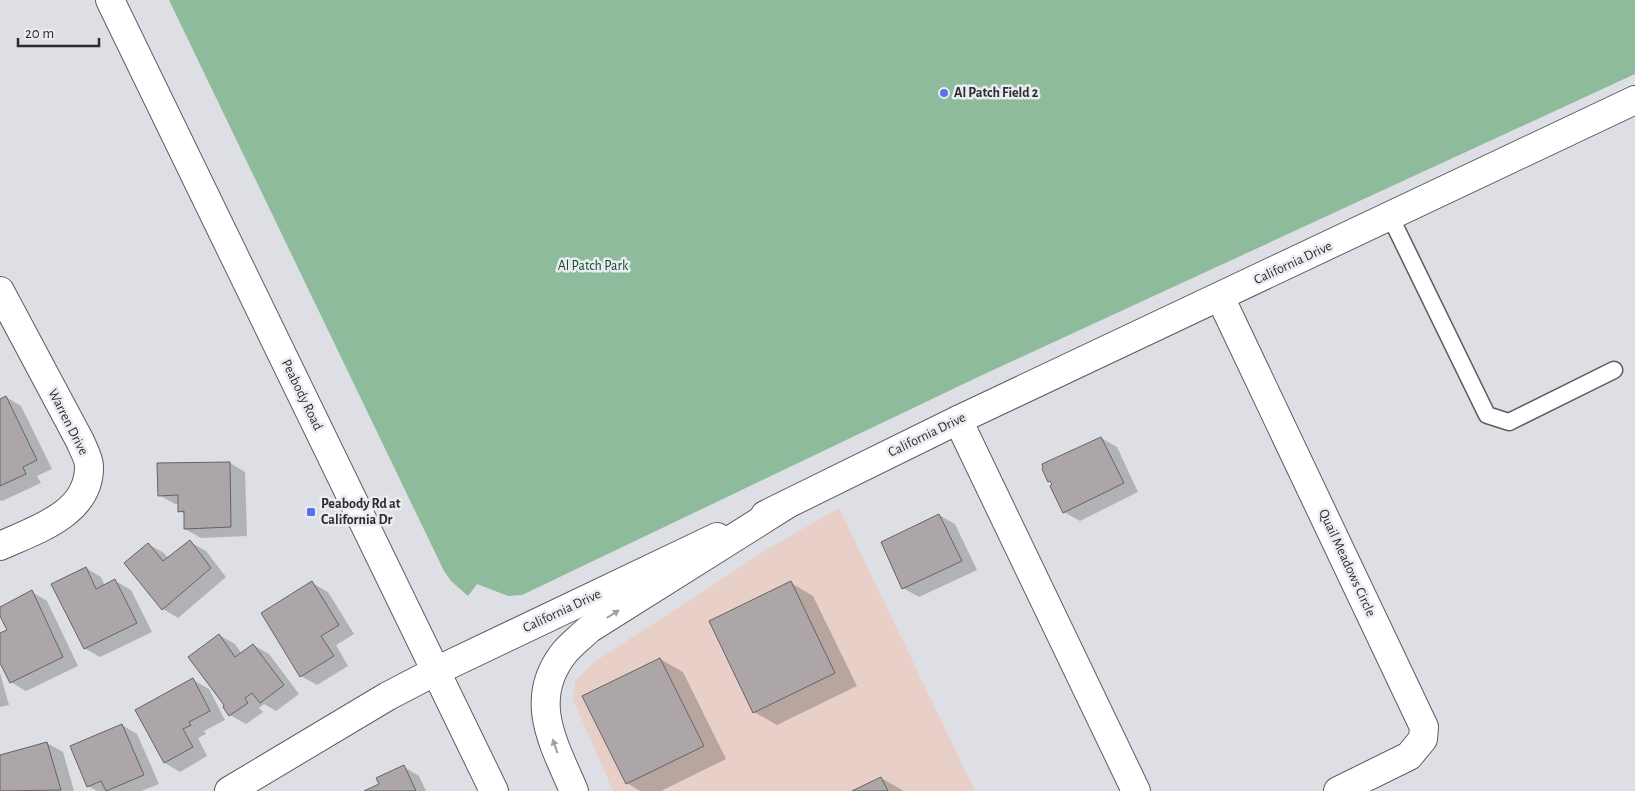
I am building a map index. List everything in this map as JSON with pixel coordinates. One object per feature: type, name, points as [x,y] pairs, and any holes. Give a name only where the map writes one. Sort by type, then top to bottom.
[{"type":"street","name":"Peabody Road","points":[[110,0],[494,791]]},
{"type":"street","name":"California Drive","points":[[229,791],[388,696],[436,671],[786,505],[958,420],[1635,100]]},
{"type":"street","name":"Warren Drive","points":[[0,291],[80,441],[90,465],[85,489],[72,508],[50,522],[0,546]]},
{"type":"street","name":"Quail Meadows Circle","points":[[1220,297],[1424,727],[1423,739],[1409,756],[1338,791]]},
{"type":"street","points":[[958,420],[1136,791]]},
{"type":"street","points":[[574,791],[546,721],[544,703],[545,688],[551,672],[564,652],[589,629],[786,505]]},
{"type":"lane","points":[[1390,216],[1487,415],[1509,422],[1614,370]]},
{"type":"shaded area","points":[[839,508],[975,791],[613,791],[573,699],[575,681],[593,663],[771,547]]},
{"type":"green space","name":"Al Patch Park","points":[[169,0],[1635,0],[1635,74],[978,377],[522,595],[508,596],[477,584],[468,596],[451,581],[444,571]]},
{"type":"building","points":[[6,396],[37,460],[23,467],[26,474],[0,486],[0,399]]},
{"type":"building","points":[[1101,437],[1124,483],[1063,513],[1050,486],[1052,484],[1050,481],[1048,482],[1042,469],[1042,464]]},
{"type":"building","points":[[230,462],[231,527],[184,529],[184,511],[178,512],[178,495],[158,496],[157,463]]},
{"type":"building","points":[[939,514],[962,561],[902,589],[881,542]]},
{"type":"building","points":[[190,540],[211,568],[162,610],[124,563],[148,543],[163,561]]},
{"type":"building","points":[[86,567],[96,589],[115,579],[137,623],[84,649],[51,584]]},
{"type":"building","points":[[312,581],[339,625],[321,636],[334,656],[300,677],[261,613]]},
{"type":"building","points":[[791,581],[835,673],[753,713],[709,621]]},
{"type":"building","points":[[32,590],[63,657],[10,683],[0,663],[0,633],[7,630],[0,616],[0,607]]},
{"type":"building","points":[[219,634],[235,657],[253,644],[284,685],[260,703],[252,693],[245,698],[248,703],[229,716],[223,707],[224,705],[188,657]]},
{"type":"building","points":[[660,658],[704,746],[626,784],[582,696]]},
{"type":"building","points":[[193,678],[210,711],[189,722],[191,725],[183,729],[193,747],[164,763],[135,710]]},
{"type":"building","points":[[122,724],[144,775],[106,791],[101,781],[87,787],[70,746]]},
{"type":"building","points":[[47,742],[61,790],[0,791],[0,755]]},
{"type":"building","points":[[404,765],[416,791],[364,791],[379,784],[376,778]]},
{"type":"building","points":[[881,777],[888,791],[852,791]]},
{"type":"place","name":"Al Patch Field 2","points":[[944,93]]},
{"type":"place","name":"Peabody Rd at California Dr","points":[[311,512]]}]
